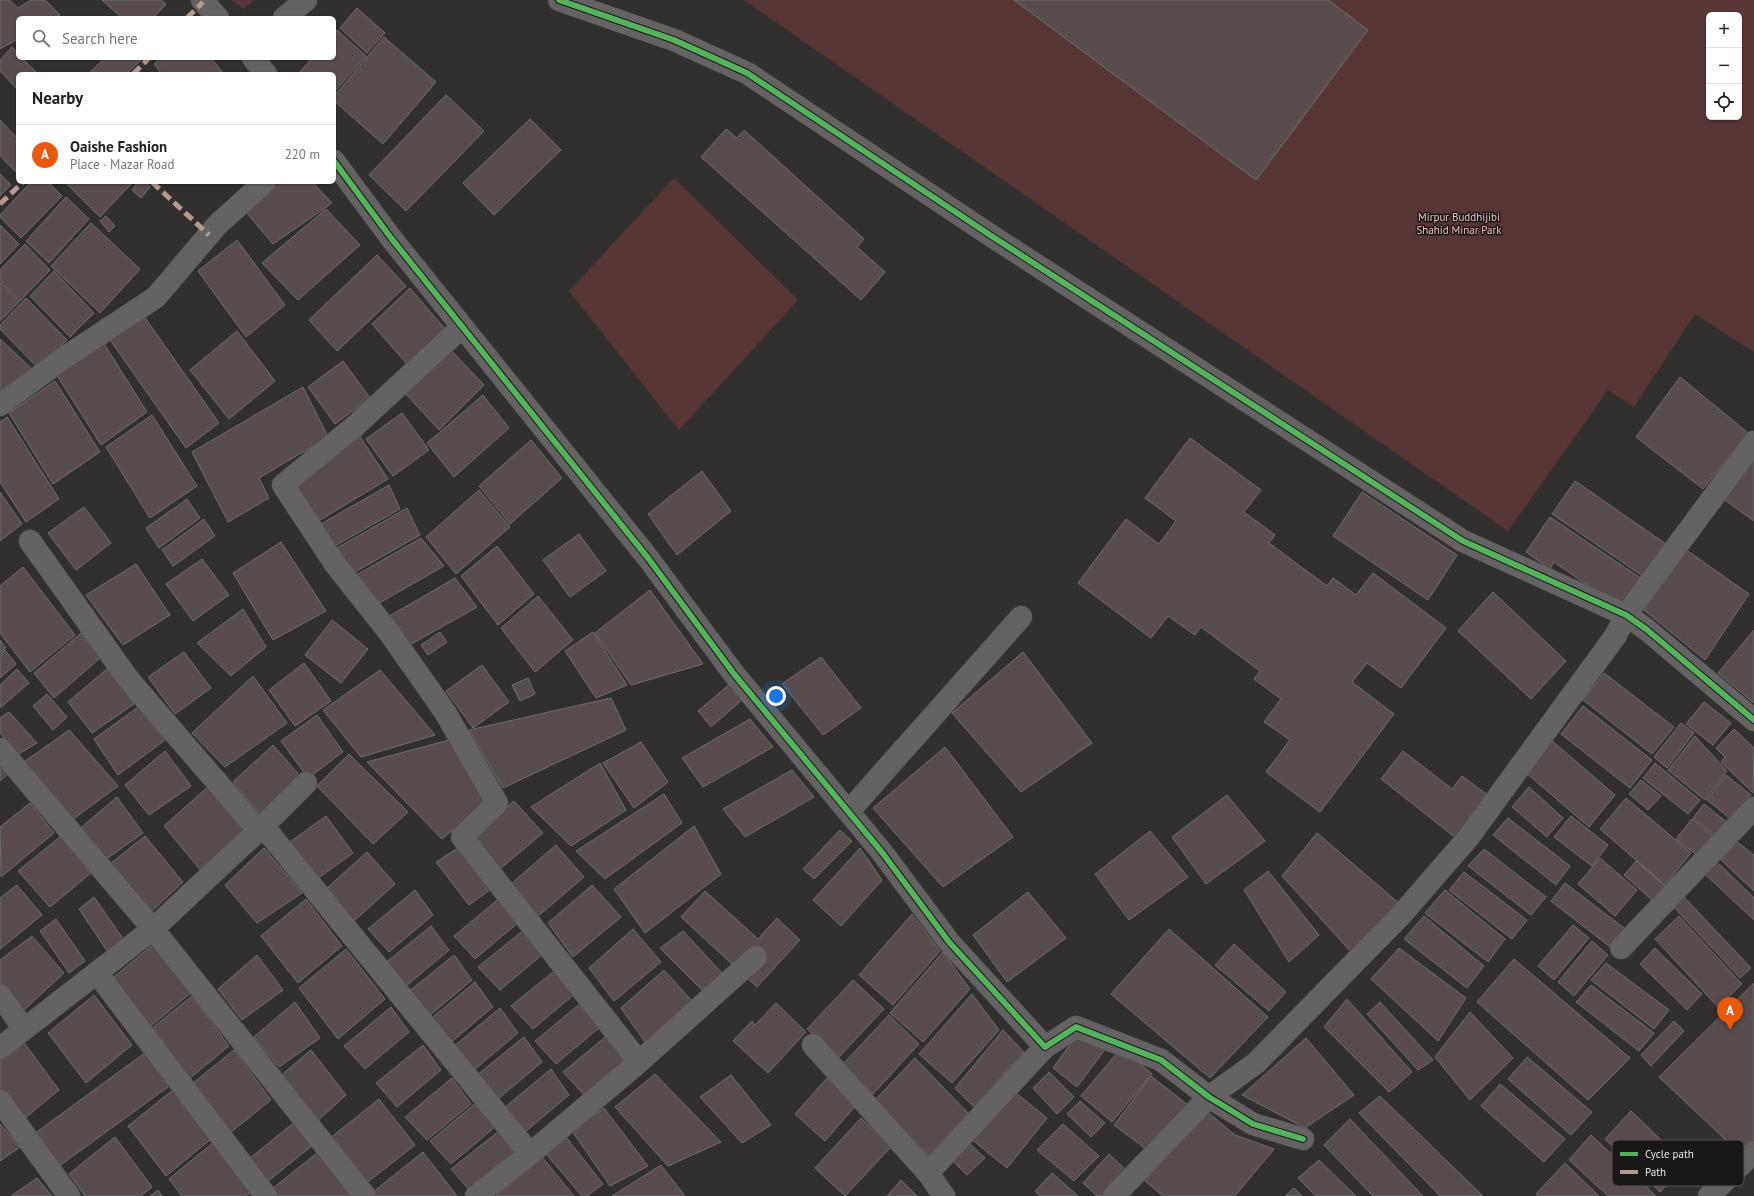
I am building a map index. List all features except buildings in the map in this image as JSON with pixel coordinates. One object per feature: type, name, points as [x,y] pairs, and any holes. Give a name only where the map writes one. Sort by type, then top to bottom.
[{"type":"street","points":[[202,0],[216,16]]},
{"type":"street","points":[[286,16],[306,0]]},
{"type":"street","points":[[559,0],[674,40],[747,73],[1010,248],[1463,540],[1626,615],[1646,629],[1754,720]]},
{"type":"street","points":[[255,60],[264,72]]},
{"type":"street","points":[[336,164],[391,238],[648,558],[734,674],[849,811],[949,942],[1045,1047]]},
{"type":"street","points":[[0,405],[61,360],[156,298],[218,224],[263,184]]},
{"type":"street","points":[[462,327],[355,426],[283,485],[335,564],[388,631],[445,712],[497,803],[462,837],[639,1062]]},
{"type":"street","points":[[1114,1196],[1209,1096],[1256,1063],[1369,949],[1468,838],[1616,636],[1626,615],[1754,442]]},
{"type":"street","points":[[30,541],[129,680],[261,828],[530,1154]]},
{"type":"street","points":[[849,811],[1021,617]]},
{"type":"street","points":[[0,749],[153,929],[365,1196]]},
{"type":"street","points":[[0,1048],[153,929],[261,828],[306,783]]},
{"type":"street","points":[[1621,948],[1754,808]]},
{"type":"street","points":[[476,1196],[530,1154],[639,1062],[756,957]]},
{"type":"street","points":[[97,973],[266,1196]]},
{"type":"street","points":[[0,995],[24,1029]]},
{"type":"street","points":[[928,1173],[1045,1047],[1076,1027],[1161,1060],[1209,1096],[1253,1124],[1303,1139]]},
{"type":"street","points":[[813,1045],[928,1173],[944,1196]]},
{"type":"street","points":[[0,1101],[69,1196]]},
{"type":"street","points":[[1744,1162],[1754,1152]]},
{"type":"street","points":[[1709,1196],[1719,1186]]},
{"type":"green space","points":[[231,0],[254,0],[244,9]]},
{"type":"green space","name":"Mirpur Buddhijibi Shahid Minar Park","points":[[744,0],[1754,0],[1754,352],[1695,314],[1634,407],[1608,390],[1508,531]]},
{"type":"green space","points":[[674,178],[798,300],[679,430],[569,291]]},
{"type":"marked path","points":[[189,16],[203,2]]},
{"type":"marked path","points":[[135,72],[147,60]]},
{"type":"marked path","points":[[0,204],[21,184]]},
{"type":"marked path","points":[[154,184],[209,235]]},
{"type":"cycle path","points":[[559,0],[674,40],[747,73],[990,235],[1463,541],[1626,615],[1646,629],[1754,720]]},
{"type":"cycle path","points":[[336,164],[391,238],[648,558],[734,674],[881,851],[949,942],[1045,1047],[1076,1027],[1161,1060],[1209,1097],[1253,1124],[1303,1139]]},
{"type":"place","name":"Oaishe Fashion","points":[[1730,1030]]}]
